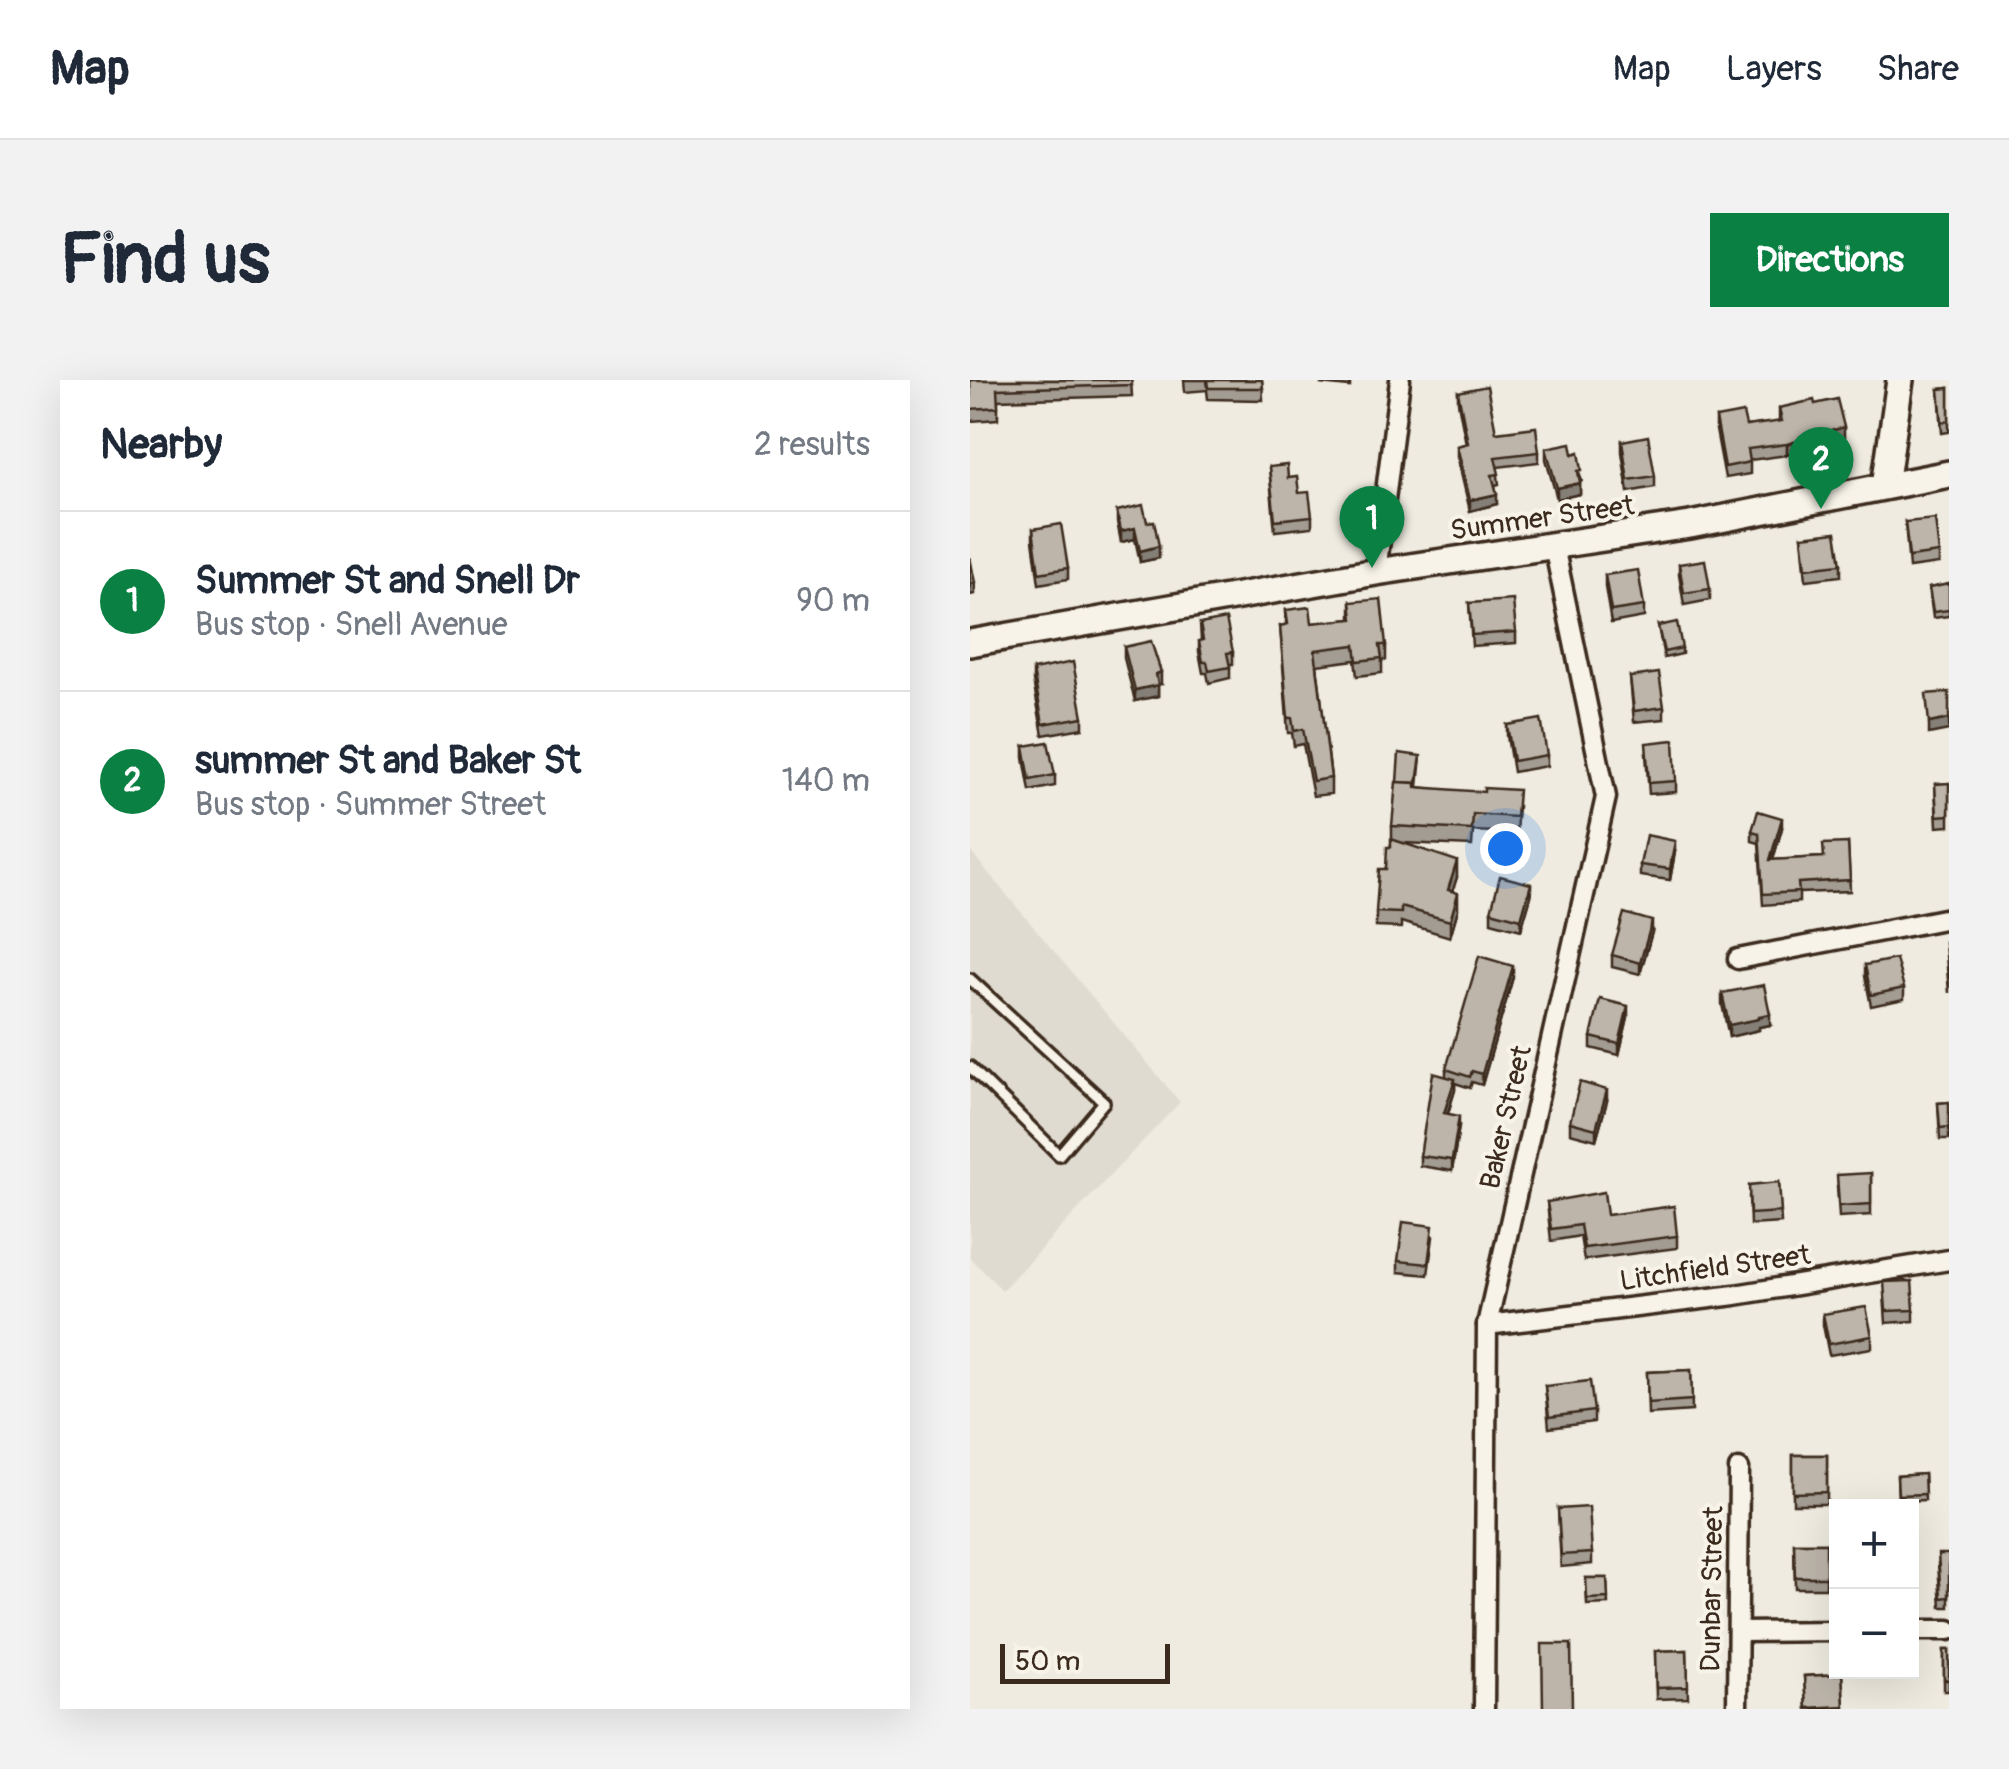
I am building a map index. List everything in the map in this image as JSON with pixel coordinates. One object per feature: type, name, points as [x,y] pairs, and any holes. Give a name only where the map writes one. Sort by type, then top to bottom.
[{"type":"street","points":[[1376,572],[1400,380]]},
{"type":"street","points":[[1885,486],[1900,380]]},
{"type":"street","name":"Summer Street","points":[[970,642],[1376,572],[1690,525],[1949,474]]},
{"type":"street","name":"Baker Street","points":[[1484,1709],[1487,1324],[1606,797],[1554,546]]},
{"type":"street","points":[[1738,959],[1949,918]]},
{"type":"street","name":"Litchfield Street","points":[[1487,1324],[1735,1295],[1949,1260]]},
{"type":"street","name":"Dunbar Street","points":[[1736,1709],[1740,1470]]},
{"type":"street","points":[[1919,1630],[1949,1630]]},
{"type":"street","points":[[1738,1632],[1829,1631]]},
{"type":"lane","points":[[970,978],[1104,1102],[1060,1155],[970,1067]]},
{"type":"shaded area","points":[[970,851],[1180,1102],[1002,1290],[970,1258]]},
{"type":"building","points":[[970,380],[1131,380],[1132,385],[997,389],[998,407],[971,409]]},
{"type":"building","points":[[1207,380],[1262,380],[1263,388],[1208,388]]},
{"type":"building","points":[[1487,386],[1496,432],[1536,427],[1539,452],[1495,457],[1499,474],[1492,475],[1497,494],[1470,500],[1457,446],[1468,443],[1458,392]]},
{"type":"building","points":[[1949,388],[1949,421],[1942,422],[1939,389]]},
{"type":"building","points":[[1837,399],[1844,427],[1787,444],[1748,449],[1750,462],[1725,467],[1716,418],[1743,413],[1746,426],[1782,421],[1779,408]]},
{"type":"building","points":[[1648,436],[1655,476],[1628,480],[1622,441]]},
{"type":"building","points":[[1571,443],[1573,454],[1579,452],[1580,483],[1557,488],[1546,448]]},
{"type":"building","points":[[1287,465],[1288,478],[1297,477],[1299,493],[1309,492],[1312,516],[1275,520],[1269,467]]},
{"type":"building","points":[[1143,505],[1147,522],[1154,521],[1159,546],[1140,551],[1135,528],[1121,531],[1117,511]]},
{"type":"building","points":[[1935,519],[1939,553],[1909,557],[1905,522]]},
{"type":"building","points":[[1061,524],[1068,568],[1039,573],[1033,529]]},
{"type":"building","points":[[1836,532],[1841,564],[1806,568],[1802,536]]},
{"type":"building","points":[[970,557],[975,583],[970,584]]},
{"type":"building","points":[[1705,560],[1710,589],[1684,593],[1679,564]]},
{"type":"building","points":[[1638,570],[1644,606],[1611,611],[1605,575]]},
{"type":"building","points":[[1949,584],[1949,610],[1933,612],[1929,588]]},
{"type":"building","points":[[1381,599],[1386,645],[1380,645],[1382,658],[1357,661],[1355,645],[1315,650],[1331,778],[1313,781],[1303,729],[1294,731],[1292,718],[1288,718],[1280,626],[1288,624],[1286,610],[1310,607],[1312,623],[1353,619],[1351,602]]},
{"type":"building","points":[[1513,600],[1516,632],[1472,635],[1469,603]]},
{"type":"building","points":[[1226,619],[1233,652],[1227,653],[1230,667],[1209,671],[1207,662],[1203,662],[1200,624]]},
{"type":"building","points":[[1677,622],[1682,648],[1664,652],[1658,626]]},
{"type":"building","points":[[1151,641],[1161,672],[1156,674],[1158,685],[1135,690],[1124,647]]},
{"type":"building","points":[[1073,662],[1083,717],[1043,724],[1033,670]]},
{"type":"building","points":[[1659,673],[1664,707],[1634,711],[1630,677]]},
{"type":"building","points":[[1949,692],[1949,719],[1929,723],[1926,694]]},
{"type":"building","points":[[1541,719],[1547,755],[1513,761],[1507,725]]},
{"type":"building","points":[[1674,740],[1676,781],[1649,783],[1646,743]]},
{"type":"building","points":[[1048,742],[1055,775],[1030,780],[1024,746]]},
{"type":"building","points":[[1399,753],[1421,756],[1417,783],[1397,782]]},
{"type":"building","points":[[1396,782],[1484,792],[1484,788],[1518,790],[1516,817],[1473,814],[1472,830],[1392,826]]},
{"type":"building","points":[[1949,783],[1949,815],[1937,816],[1935,784]]},
{"type":"building","points":[[1758,811],[1782,818],[1770,860],[1824,857],[1823,844],[1848,843],[1850,880],[1798,883],[1799,892],[1763,894],[1759,833],[1752,831]]},
{"type":"building","points":[[1646,835],[1675,841],[1670,869],[1640,865]]},
{"type":"building","points":[[1391,839],[1457,861],[1448,890],[1458,893],[1450,921],[1401,907],[1401,913],[1376,912],[1379,869],[1386,869]]},
{"type":"building","points":[[1500,876],[1531,884],[1521,919],[1491,911]]},
{"type":"building","points":[[1624,913],[1652,921],[1640,963],[1612,955]]},
{"type":"building","points":[[1945,942],[1949,942],[1949,993]]},
{"type":"building","points":[[1479,956],[1513,966],[1482,1074],[1472,1071],[1470,1077],[1446,1069]]},
{"type":"building","points":[[1896,959],[1904,988],[1871,995],[1865,965]]},
{"type":"building","points":[[1764,985],[1770,1014],[1729,1025],[1722,993]]},
{"type":"building","points":[[1600,999],[1628,1006],[1619,1044],[1591,1037]]},
{"type":"building","points":[[1433,1073],[1455,1079],[1444,1113],[1459,1116],[1452,1160],[1420,1156]]},
{"type":"building","points":[[1580,1082],[1607,1090],[1596,1129],[1570,1122]]},
{"type":"building","points":[[1949,1102],[1949,1127],[1940,1128],[1938,1103]]},
{"type":"building","points":[[1871,1173],[1871,1204],[1839,1206],[1837,1175]]},
{"type":"building","points":[[1779,1182],[1781,1212],[1750,1214],[1749,1185]]},
{"type":"building","points":[[1604,1192],[1607,1215],[1674,1206],[1677,1236],[1584,1248],[1580,1225],[1551,1229],[1547,1202]]},
{"type":"building","points":[[1403,1222],[1433,1226],[1428,1264],[1398,1261]]},
{"type":"building","points":[[1912,1281],[1914,1310],[1886,1311],[1884,1282]]},
{"type":"building","points":[[1866,1307],[1872,1336],[1829,1344],[1823,1314]]},
{"type":"building","points":[[1691,1370],[1692,1400],[1648,1403],[1647,1372]]},
{"type":"building","points":[[1590,1381],[1594,1411],[1549,1417],[1545,1386]]},
{"type":"building","points":[[1793,1455],[1827,1455],[1827,1492],[1793,1493]]},
{"type":"building","points":[[1924,1474],[1925,1494],[1898,1495],[1897,1476]]},
{"type":"building","points":[[1589,1507],[1592,1553],[1561,1555],[1558,1509]]},
{"type":"building","points":[[1794,1543],[1826,1543],[1826,1577],[1795,1577]]},
{"type":"building","points":[[1938,1554],[1949,1554],[1949,1597],[1941,1598]]},
{"type":"building","points":[[1586,1578],[1607,1578],[1608,1598],[1587,1599]]},
{"type":"building","points":[[1542,1644],[1571,1644],[1572,1709],[1543,1709]]},
{"type":"building","points":[[1687,1650],[1688,1687],[1656,1688],[1655,1651]]},
{"type":"building","points":[[1944,1650],[1949,1650],[1949,1680],[1944,1680]]},
{"type":"building","points":[[1829,1675],[1829,1679],[1842,1679],[1844,1706],[1806,1708],[1804,1676]]},
{"type":"place","name":"summer St and Baker St","points":[[1821,509]]},
{"type":"place","name":"Summer St and Snell Dr","points":[[1372,568]]}]
